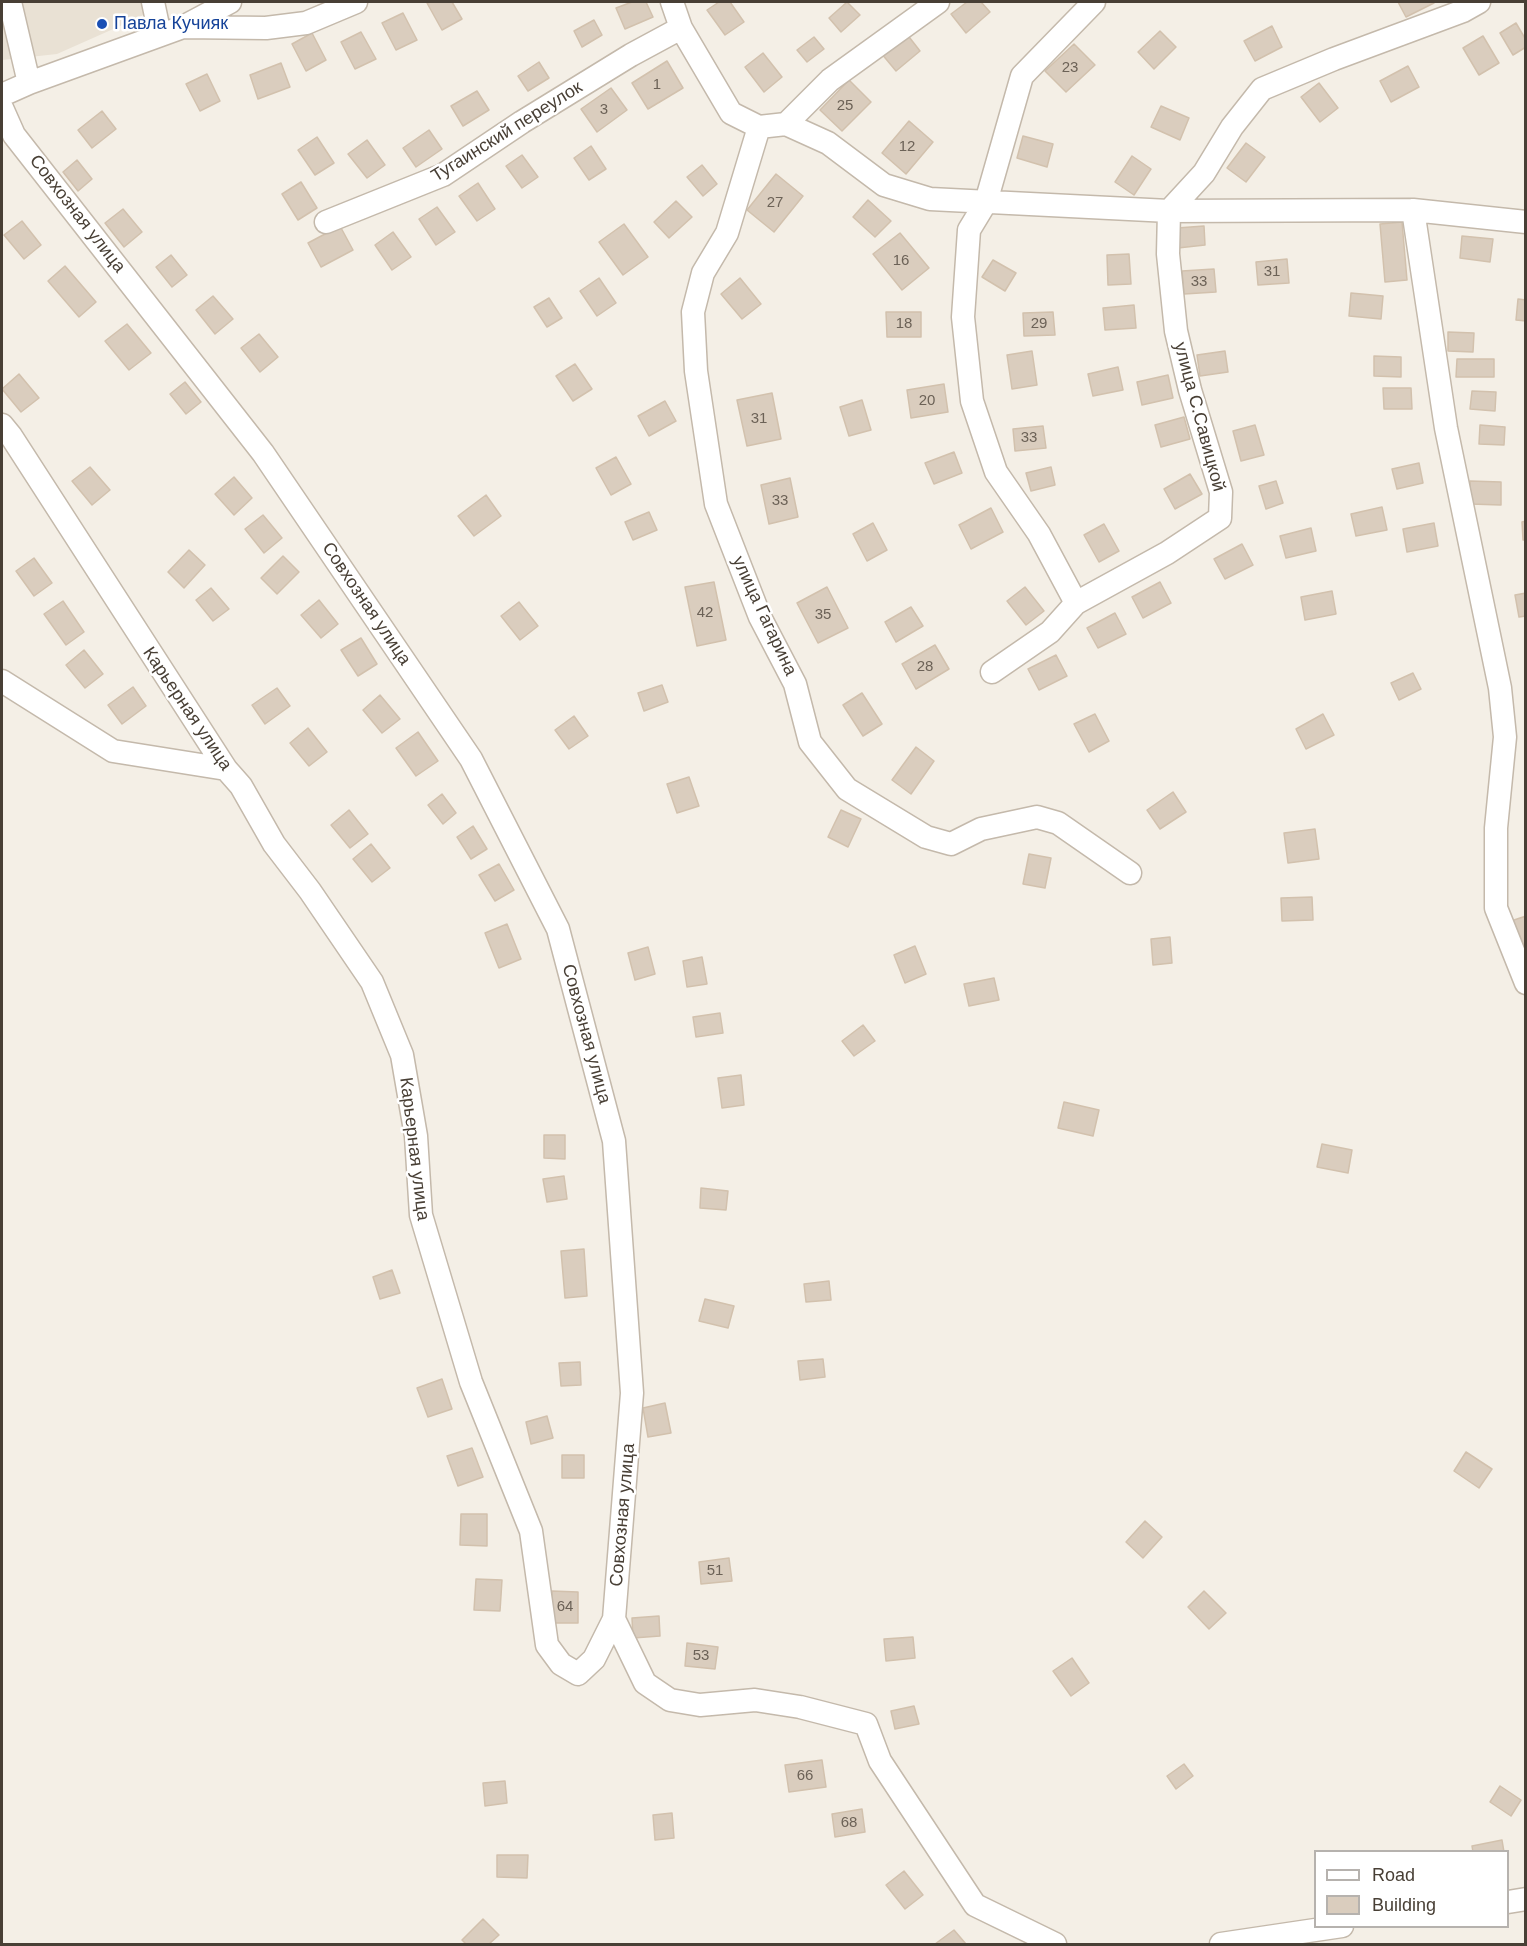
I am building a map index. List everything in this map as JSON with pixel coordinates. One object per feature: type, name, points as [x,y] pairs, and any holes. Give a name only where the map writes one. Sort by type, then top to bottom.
[{"type":"street","points":[[10,2],[10,35],[28,83]]},
{"type":"street","points":[[153,2],[160,35]]},
{"type":"street","points":[[2,95],[28,83],[183,27],[230,2]]},
{"type":"street","points":[[183,27],[266,28],[306,22],[356,2]]},
{"type":"street","points":[[672,2],[681,28],[731,113],[759,127],[786,124],[828,143],[884,185],[930,200],[1169,212],[1413,210],[1526,222]]},
{"type":"street","points":[[786,124],[830,80],[938,2]]},
{"type":"street","points":[[1076,603],[1039,534],[996,472],[972,401],[963,317],[969,230],[986,202],[1022,76],[1094,2]]},
{"type":"street","points":[[1169,212],[1204,173],[1232,127],[1262,89],[1479,2]]},
{"type":"street","name":"Тугаинский переулок","points":[[326,222],[443,176],[522,122],[631,55],[681,28]]},
{"type":"street","name":"Совхозная улица","points":[[2,108],[15,135],[263,453],[438,710],[471,759],[558,929],[614,1141],[632,1393],[614,1618]]},
{"type":"street","name":"улица Гагарина","points":[[759,127],[727,233],[703,273],[695,302],[693,312],[696,371],[716,504],[760,617],[795,684],[810,742],[847,789],[926,837],[951,844],[981,829],[1037,817],[1058,823],[1130,873]]},
{"type":"street","points":[[1413,210],[1446,428],[1500,688],[1505,737],[1496,828],[1496,908],[1526,983]]},
{"type":"street","name":"улица С.Савицкой","points":[[992,672],[1050,632],[1076,603],[1167,553],[1221,519],[1221,492],[1190,390],[1176,331],[1168,254],[1169,212]]},
{"type":"street","name":"Карьерная улица","points":[[2,425],[226,769],[241,786],[274,844],[310,891],[372,982],[402,1055],[416,1136],[421,1215],[471,1382],[531,1531],[547,1645],[561,1664],[578,1674],[594,1659],[614,1618]]},
{"type":"street","points":[[2,681],[112,751],[226,769]]},
{"type":"street","points":[[614,1618],[645,1683],[670,1700],[700,1705],[755,1700],[800,1707],[866,1724],[880,1761],[975,1905],[1055,1944]]},
{"type":"street","points":[[1509,1902],[1526,1899]]},
{"type":"street","points":[[1221,1944],[1329,1928]]},
{"type":"shaded area","points":[[2,2],[164,2],[138,18],[57,54],[2,60]]},
{"type":"building","points":[[452,2],[462,19],[442,30],[427,3]]},
{"type":"building","points":[[632,2],[646,2],[653,17],[625,29],[616,8]]},
{"type":"building","points":[[719,2],[730,2],[744,22],[725,35],[707,10]]},
{"type":"building","points":[[847,2],[860,15],[841,32],[829,18]]},
{"type":"building","points":[[967,2],[981,2],[990,12],[966,33],[951,14]]},
{"type":"building","points":[[1398,2],[1433,2],[1434,3],[1406,17]]},
{"type":"building","points":[[403,13],[417,40],[396,50],[382,23]]},
{"type":"building","points":[[594,20],[602,35],[582,47],[574,31]]},
{"type":"building","points":[[1516,23],[1526,40],[1526,47],[1513,55],[1500,33]]},
{"type":"building","points":[[1272,26],[1282,47],[1255,61],[1244,41]]},
{"type":"building","points":[[1160,31],[1176,47],[1154,69],[1138,52]]},
{"type":"building","points":[[361,32],[376,59],[355,69],[341,42]]},
{"type":"building","points":[[312,33],[326,60],[306,71],[292,44]]},
{"type":"building","points":[[906,33],[920,51],[896,71],[881,53]]},
{"type":"building","points":[[1483,36],[1499,63],[1479,75],[1463,48]]},
{"type":"building","points":[[814,37],[824,49],[807,62],[797,50]]},
{"type":"building","points":[[1074,44],[1095,65],[1066,92],[1045,71]]},
{"type":"building","points":[[763,53],[782,77],[764,92],[745,67]]},
{"type":"building","points":[[667,61],[683,88],[648,109],[632,83]]},
{"type":"building","points":[[539,62],[549,78],[528,91],[518,76]]},
{"type":"building","points":[[281,63],[290,87],[258,99],[250,75]]},
{"type":"building","points":[[1408,66],[1419,87],[1391,102],[1380,81]]},
{"type":"building","points":[[207,74],[220,101],[200,111],[186,84]]},
{"type":"building","points":[[849,80],[871,102],[842,131],[820,110]]},
{"type":"building","points":[[1319,83],[1338,108],[1320,122],[1301,97]]},
{"type":"building","points":[[611,88],[627,110],[597,132],[581,109]]},
{"type":"building","points":[[477,91],[489,110],[463,126],[451,106]]},
{"type":"building","points":[[1161,106],[1189,118],[1180,140],[1151,127]]},
{"type":"building","points":[[102,111],[116,129],[92,148],[78,130]]},
{"type":"building","points":[[909,121],[933,142],[906,174],[882,153]]},
{"type":"building","points":[[429,130],[442,149],[416,167],[403,148]]},
{"type":"building","points":[[1023,136],[1053,144],[1047,167],[1017,158]]},
{"type":"building","points":[[317,137],[334,163],[315,175],[298,150]]},
{"type":"building","points":[[367,140],[385,165],[367,178],[348,154]]},
{"type":"building","points":[[1246,143],[1265,157],[1246,182],[1227,168]]},
{"type":"building","points":[[591,146],[606,169],[589,180],[574,158]]},
{"type":"building","points":[[522,155],[538,177],[522,188],[506,166]]},
{"type":"building","points":[[1132,156],[1151,169],[1134,195],[1115,182]]},
{"type":"building","points":[[77,160],[92,179],[78,191],[63,172]]},
{"type":"building","points":[[702,165],[717,184],[703,196],[687,177]]},
{"type":"building","points":[[776,174],[803,196],[774,232],[747,210]]},
{"type":"building","points":[[301,182],[317,208],[298,220],[282,194]]},
{"type":"building","points":[[478,183],[495,209],[477,221],[459,196]]},
{"type":"building","points":[[868,200],[891,221],[875,237],[853,217]]},
{"type":"building","points":[[676,201],[692,217],[669,238],[654,222]]},
{"type":"building","points":[[437,207],[455,232],[436,245],[419,219]]},
{"type":"building","points":[[123,209],[142,232],[124,247],[105,223]]},
{"type":"building","points":[[22,221],[41,245],[24,259],[4,235]]},
{"type":"building","points":[[1402,222],[1407,280],[1385,282],[1380,224]]},
{"type":"building","points":[[624,224],[648,257],[623,275],[599,242]]},
{"type":"building","points":[[340,226],[353,250],[321,267],[308,243]]},
{"type":"building","points":[[1204,226],[1205,245],[1178,248],[1177,228]]},
{"type":"building","points":[[393,232],[411,257],[392,270],[375,245]]},
{"type":"building","points":[[900,233],[929,268],[902,290],[873,254]]},
{"type":"building","points":[[1462,236],[1493,239],[1490,262],[1460,258]]},
{"type":"building","points":[[1129,254],[1131,284],[1108,285],[1107,255]]},
{"type":"building","points":[[171,255],[187,275],[172,287],[156,267]]},
{"type":"building","points":[[1287,259],[1289,283],[1258,285],[1256,262]]},
{"type":"building","points":[[993,260],[1016,273],[1005,291],[982,277]]},
{"type":"building","points":[[65,266],[96,302],[79,317],[48,281]]},
{"type":"building","points":[[1214,269],[1216,292],[1184,294],[1182,271]]},
{"type":"building","points":[[599,278],[616,303],[597,316],[580,291]]},
{"type":"building","points":[[740,278],[761,304],[742,319],[721,294]]},
{"type":"building","points":[[1351,293],[1383,296],[1381,319],[1349,316]]},
{"type":"building","points":[[213,296],[233,319],[215,334],[196,310]]},
{"type":"building","points":[[549,298],[562,318],[547,327],[534,307]]},
{"type":"building","points":[[1518,299],[1526,300],[1526,321],[1516,320]]},
{"type":"building","points":[[1134,305],[1136,328],[1105,330],[1103,308]]},
{"type":"building","points":[[886,312],[921,312],[921,337],[887,337]]},
{"type":"building","points":[[1053,312],[1055,335],[1024,336],[1023,313]]},
{"type":"building","points":[[127,324],[151,353],[129,370],[105,341]]},
{"type":"building","points":[[1448,332],[1474,333],[1473,352],[1448,351]]},
{"type":"building","points":[[259,334],[278,357],[260,372],[241,348]]},
{"type":"building","points":[[1032,351],[1037,385],[1012,389],[1007,355]]},
{"type":"building","points":[[1225,351],[1228,372],[1200,376],[1197,355]]},
{"type":"building","points":[[1374,356],[1401,357],[1401,377],[1374,376]]},
{"type":"building","points":[[1457,359],[1494,359],[1494,377],[1456,377]]},
{"type":"building","points":[[575,364],[592,389],[573,401],[556,376]]},
{"type":"building","points":[[1118,367],[1123,390],[1093,396],[1088,374]]},
{"type":"building","points":[[19,374],[39,398],[21,412],[2,389]]},
{"type":"building","points":[[1168,375],[1173,398],[1142,405],[1137,382]]},
{"type":"building","points":[[185,382],[201,402],[186,414],[170,394]]},
{"type":"building","points":[[944,384],[948,412],[911,418],[907,390]]},
{"type":"building","points":[[1383,388],[1411,388],[1412,409],[1384,409]]},
{"type":"building","points":[[1472,391],[1496,392],[1495,411],[1470,409]]},
{"type":"building","points":[[772,393],[781,439],[747,446],[737,400]]},
{"type":"building","points":[[862,400],[871,430],[849,436],[840,407]]},
{"type":"building","points":[[665,401],[676,421],[649,436],[638,416]]},
{"type":"building","points":[[1184,417],[1190,439],[1161,447],[1155,425]]},
{"type":"building","points":[[1255,425],[1264,455],[1241,461],[1233,431]]},
{"type":"building","points":[[1480,425],[1505,427],[1504,445],[1479,444]]},
{"type":"building","points":[[1043,426],[1046,448],[1015,451],[1013,429]]},
{"type":"building","points":[[954,452],[962,473],[934,484],[925,463]]},
{"type":"building","points":[[616,457],[631,484],[611,495],[596,468]]},
{"type":"building","points":[[1419,463],[1423,483],[1397,489],[1392,469]]},
{"type":"building","points":[[90,467],[110,490],[92,505],[72,481]]},
{"type":"building","points":[[1051,467],[1055,485],[1031,491],[1026,473]]},
{"type":"building","points":[[1190,474],[1202,494],[1175,509],[1164,489]]},
{"type":"building","points":[[234,477],[252,498],[234,515],[215,494]]},
{"type":"building","points":[[790,478],[798,517],[769,524],[761,485]]},
{"type":"building","points":[[1276,481],[1283,503],[1266,509],[1259,486]]},
{"type":"building","points":[[1470,481],[1501,482],[1501,505],[1470,504]]},
{"type":"building","points":[[486,495],[501,516],[474,536],[458,516]]},
{"type":"building","points":[[1382,507],[1387,530],[1356,536],[1351,514]]},
{"type":"building","points":[[991,508],[1003,532],[971,549],[959,525]]},
{"type":"building","points":[[649,512],[657,530],[633,540],[625,522]]},
{"type":"building","points":[[263,515],[282,538],[264,553],[245,529]]},
{"type":"building","points":[[1526,521],[1526,540],[1523,540],[1522,522]]},
{"type":"building","points":[[873,523],[887,550],[867,561],[853,534]]},
{"type":"building","points":[[1434,523],[1438,546],[1407,552],[1403,529]]},
{"type":"building","points":[[1104,524],[1119,551],[1099,562],[1084,535]]},
{"type":"building","points":[[1311,528],[1316,551],[1286,558],[1280,536]]},
{"type":"building","points":[[1242,544],[1253,565],[1225,579],[1214,559]]},
{"type":"building","points":[[189,550],[205,565],[184,588],[168,572]]},
{"type":"building","points":[[283,556],[299,572],[277,594],[261,578]]},
{"type":"building","points":[[34,558],[52,583],[34,596],[16,571]]},
{"type":"building","points":[[714,582],[726,640],[697,646],[685,587]]},
{"type":"building","points":[[1160,582],[1171,603],[1143,618],[1132,597]]},
{"type":"building","points":[[827,587],[848,628],[818,643],[797,603]]},
{"type":"building","points":[[1025,587],[1044,611],[1026,625],[1007,601]]},
{"type":"building","points":[[211,588],[229,609],[213,621],[196,600]]},
{"type":"building","points":[[1332,591],[1336,614],[1305,620],[1301,597]]},
{"type":"building","points":[[1526,593],[1526,616],[1519,617],[1515,595]]},
{"type":"building","points":[[319,600],[338,624],[321,638],[301,615]]},
{"type":"building","points":[[63,601],[84,632],[66,645],[44,614]]},
{"type":"building","points":[[519,602],[538,626],[520,640],[501,616]]},
{"type":"building","points":[[911,607],[923,626],[896,642],[885,622]]},
{"type":"building","points":[[1115,613],[1126,634],[1098,648],[1087,628]]},
{"type":"building","points":[[361,638],[377,664],[358,676],[341,650]]},
{"type":"building","points":[[935,645],[949,669],[916,689],[902,664]]},
{"type":"building","points":[[84,650],[103,674],[85,688],[66,665]]},
{"type":"building","points":[[1056,655],[1067,676],[1039,690],[1028,669]]},
{"type":"building","points":[[1413,673],[1421,689],[1399,700],[1391,683]]},
{"type":"building","points":[[662,685],[668,702],[644,711],[638,693]]},
{"type":"building","points":[[133,687],[146,706],[122,724],[108,705]]},
{"type":"building","points":[[277,688],[290,706],[265,724],[252,705]]},
{"type":"building","points":[[862,693],[882,724],[863,736],[843,705]]},
{"type":"building","points":[[380,695],[400,719],[382,733],[363,710]]},
{"type":"building","points":[[1095,714],[1109,741],[1089,752],[1074,724]]},
{"type":"building","points":[[1323,714],[1334,735],[1306,749],[1296,729]]},
{"type":"building","points":[[574,716],[588,736],[569,749],[555,730]]},
{"type":"building","points":[[308,728],[327,752],[309,766],[290,743]]},
{"type":"building","points":[[418,732],[438,761],[416,776],[396,748]]},
{"type":"building","points":[[916,747],[934,761],[911,794],[892,780]]},
{"type":"building","points":[[689,777],[699,806],[677,813],[667,784]]},
{"type":"building","points":[[1173,792],[1186,812],[1160,829],[1147,810]]},
{"type":"building","points":[[442,794],[456,813],[443,824],[428,805]]},
{"type":"building","points":[[349,810],[368,834],[350,848],[331,825]]},
{"type":"building","points":[[841,810],[861,819],[848,847],[828,837]]},
{"type":"building","points":[[473,826],[487,849],[471,859],[457,837]]},
{"type":"building","points":[[1315,829],[1319,859],[1288,863],[1284,833]]},
{"type":"building","points":[[371,844],[390,868],[372,882],[353,859]]},
{"type":"building","points":[[1029,854],[1051,858],[1045,888],[1023,884]]},
{"type":"building","points":[[499,864],[514,890],[495,901],[479,875]]},
{"type":"building","points":[[1312,897],[1313,920],[1282,921],[1281,898]]},
{"type":"building","points":[[1526,916],[1526,944],[1519,946],[1511,921]]},
{"type":"building","points":[[507,924],[521,959],[499,968],[485,933]]},
{"type":"building","points":[[1170,937],[1172,963],[1153,965],[1151,939]]},
{"type":"building","points":[[915,946],[926,974],[905,983],[894,955]]},
{"type":"building","points":[[648,947],[655,974],[635,980],[628,953]]},
{"type":"building","points":[[702,957],[707,984],[687,987],[683,961]]},
{"type":"building","points":[[994,978],[999,1000],[969,1006],[964,984]]},
{"type":"building","points":[[720,1013],[723,1033],[696,1037],[693,1017]]},
{"type":"building","points":[[863,1025],[875,1041],[854,1056],[842,1041]]},
{"type":"building","points":[[741,1075],[744,1105],[722,1108],[718,1078]]},
{"type":"building","points":[[1064,1102],[1099,1110],[1093,1136],[1058,1128]]},
{"type":"building","points":[[544,1135],[565,1135],[565,1159],[544,1158]]},
{"type":"building","points":[[1322,1144],[1352,1150],[1348,1173],[1317,1167]]},
{"type":"building","points":[[564,1176],[567,1199],[547,1202],[543,1179]]},
{"type":"building","points":[[701,1188],[728,1191],[726,1210],[700,1208]]},
{"type":"building","points":[[584,1249],[587,1296],[565,1298],[561,1251]]},
{"type":"building","points":[[392,1270],[400,1293],[380,1299],[373,1277]]},
{"type":"building","points":[[829,1281],[831,1300],[806,1302],[804,1284]]},
{"type":"building","points":[[705,1299],[734,1306],[728,1328],[699,1321]]},
{"type":"building","points":[[823,1359],[825,1377],[800,1380],[798,1361]]},
{"type":"building","points":[[580,1362],[581,1385],[561,1386],[559,1363]]},
{"type":"building","points":[[442,1379],[452,1409],[428,1417],[417,1388]]},
{"type":"building","points":[[665,1403],[671,1433],[648,1437],[643,1408]]},
{"type":"building","points":[[547,1416],[553,1438],[531,1444],[526,1422]]},
{"type":"building","points":[[472,1448],[483,1477],[458,1486],[447,1456]]},
{"type":"building","points":[[1466,1452],[1492,1469],[1479,1488],[1454,1471]]},
{"type":"building","points":[[562,1455],[584,1455],[584,1478],[562,1478]]},
{"type":"building","points":[[461,1514],[487,1514],[487,1546],[460,1545]]},
{"type":"building","points":[[1145,1521],[1162,1537],[1143,1558],[1126,1542]]},
{"type":"building","points":[[729,1558],[732,1581],[701,1584],[699,1562]]},
{"type":"building","points":[[476,1579],[502,1580],[500,1611],[474,1610]]},
{"type":"building","points":[[552,1591],[578,1592],[578,1623],[551,1623]]},
{"type":"building","points":[[1204,1591],[1226,1613],[1209,1629],[1188,1607]]},
{"type":"building","points":[[659,1616],[660,1636],[633,1638],[632,1618]]},
{"type":"building","points":[[913,1637],[915,1658],[886,1661],[884,1639]]},
{"type":"building","points":[[687,1643],[718,1647],[715,1669],[685,1666]]},
{"type":"building","points":[[1072,1658],[1089,1683],[1071,1696],[1053,1671]]},
{"type":"building","points":[[914,1706],[919,1724],[895,1729],[891,1711]]},
{"type":"building","points":[[822,1760],[826,1787],[789,1792],[785,1765]]},
{"type":"building","points":[[1184,1764],[1193,1776],[1176,1789],[1167,1776]]},
{"type":"building","points":[[505,1781],[507,1803],[485,1806],[483,1783]]},
{"type":"building","points":[[1500,1786],[1521,1800],[1511,1816],[1490,1802]]},
{"type":"building","points":[[862,1809],[865,1832],[835,1837],[832,1814]]},
{"type":"building","points":[[672,1813],[674,1838],[655,1840],[653,1815]]},
{"type":"building","points":[[1502,1840],[1504,1850],[1473,1850],[1472,1846]]},
{"type":"building","points":[[497,1855],[528,1855],[527,1878],[497,1877]]},
{"type":"building","points":[[904,1871],[923,1895],[905,1909],[886,1885]]},
{"type":"building","points":[[483,1919],[499,1935],[489,1944],[466,1944],[462,1940]]},
{"type":"building","points":[[954,1930],[966,1944],[935,1944]]},
{"type":"place","name":"Павла Кучияк","points":[[102,24]]}]
